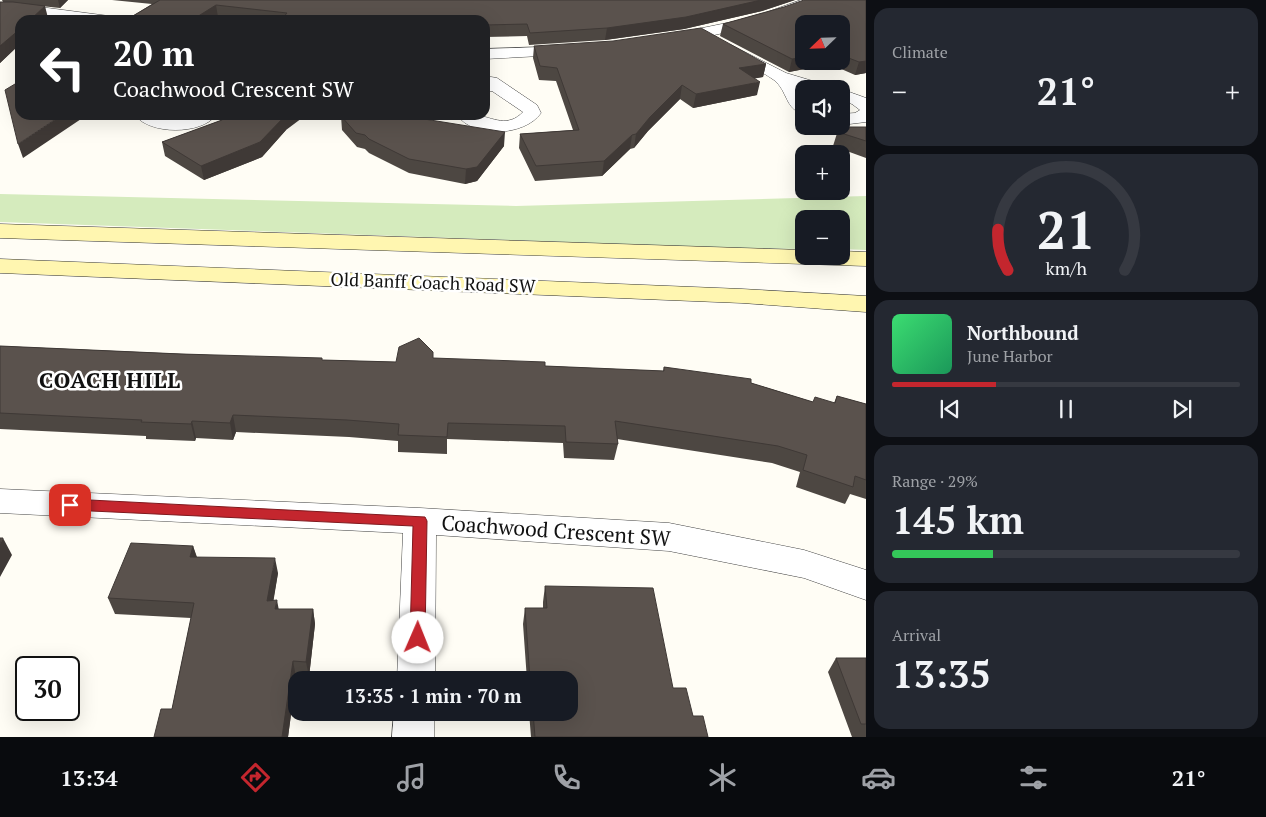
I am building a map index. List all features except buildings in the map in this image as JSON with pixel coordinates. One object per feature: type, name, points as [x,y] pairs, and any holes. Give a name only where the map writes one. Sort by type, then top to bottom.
[{"type":"main road","points":[[0,231],[866,259]]},
{"type":"main road","name":"Old Banff Coach Road SW","points":[[0,266],[742,296],[866,304]]},
{"type":"main road","points":[[742,296],[866,294]]},
{"type":"street","points":[[660,41],[755,22],[814,0]]},
{"type":"street","points":[[0,8],[17,8],[64,15]]},
{"type":"street","points":[[0,15],[64,15]]},
{"type":"street","points":[[702,34],[780,77],[795,82]]},
{"type":"street","points":[[490,54],[589,50]]},
{"type":"street","points":[[780,77],[791,89],[795,100]]},
{"type":"street","points":[[474,120],[479,123],[500,126],[518,123],[530,117],[532,113],[490,86]]},
{"type":"street","points":[[850,97],[866,106]]},
{"type":"street","points":[[850,119],[859,118],[866,114]]},
{"type":"street","points":[[148,120],[164,124],[186,123],[194,120]]},
{"type":"street","name":"Coachwood Crescent SW","points":[[0,501],[420,521],[669,537],[804,564],[866,585]]},
{"type":"street","points":[[416,671],[420,521]]},
{"type":"street","points":[[413,737],[414,721]]},
{"type":"green space","points":[[0,194],[516,206],[795,198],[795,200],[850,200],[850,196],[866,196],[866,250],[850,249],[850,210],[795,210],[795,249],[0,222]]},
{"type":"district","name":"COACH HILL","points":[[110,380]]},
{"type":"route","points":[[70,505],[420,521],[418,638]]}]
